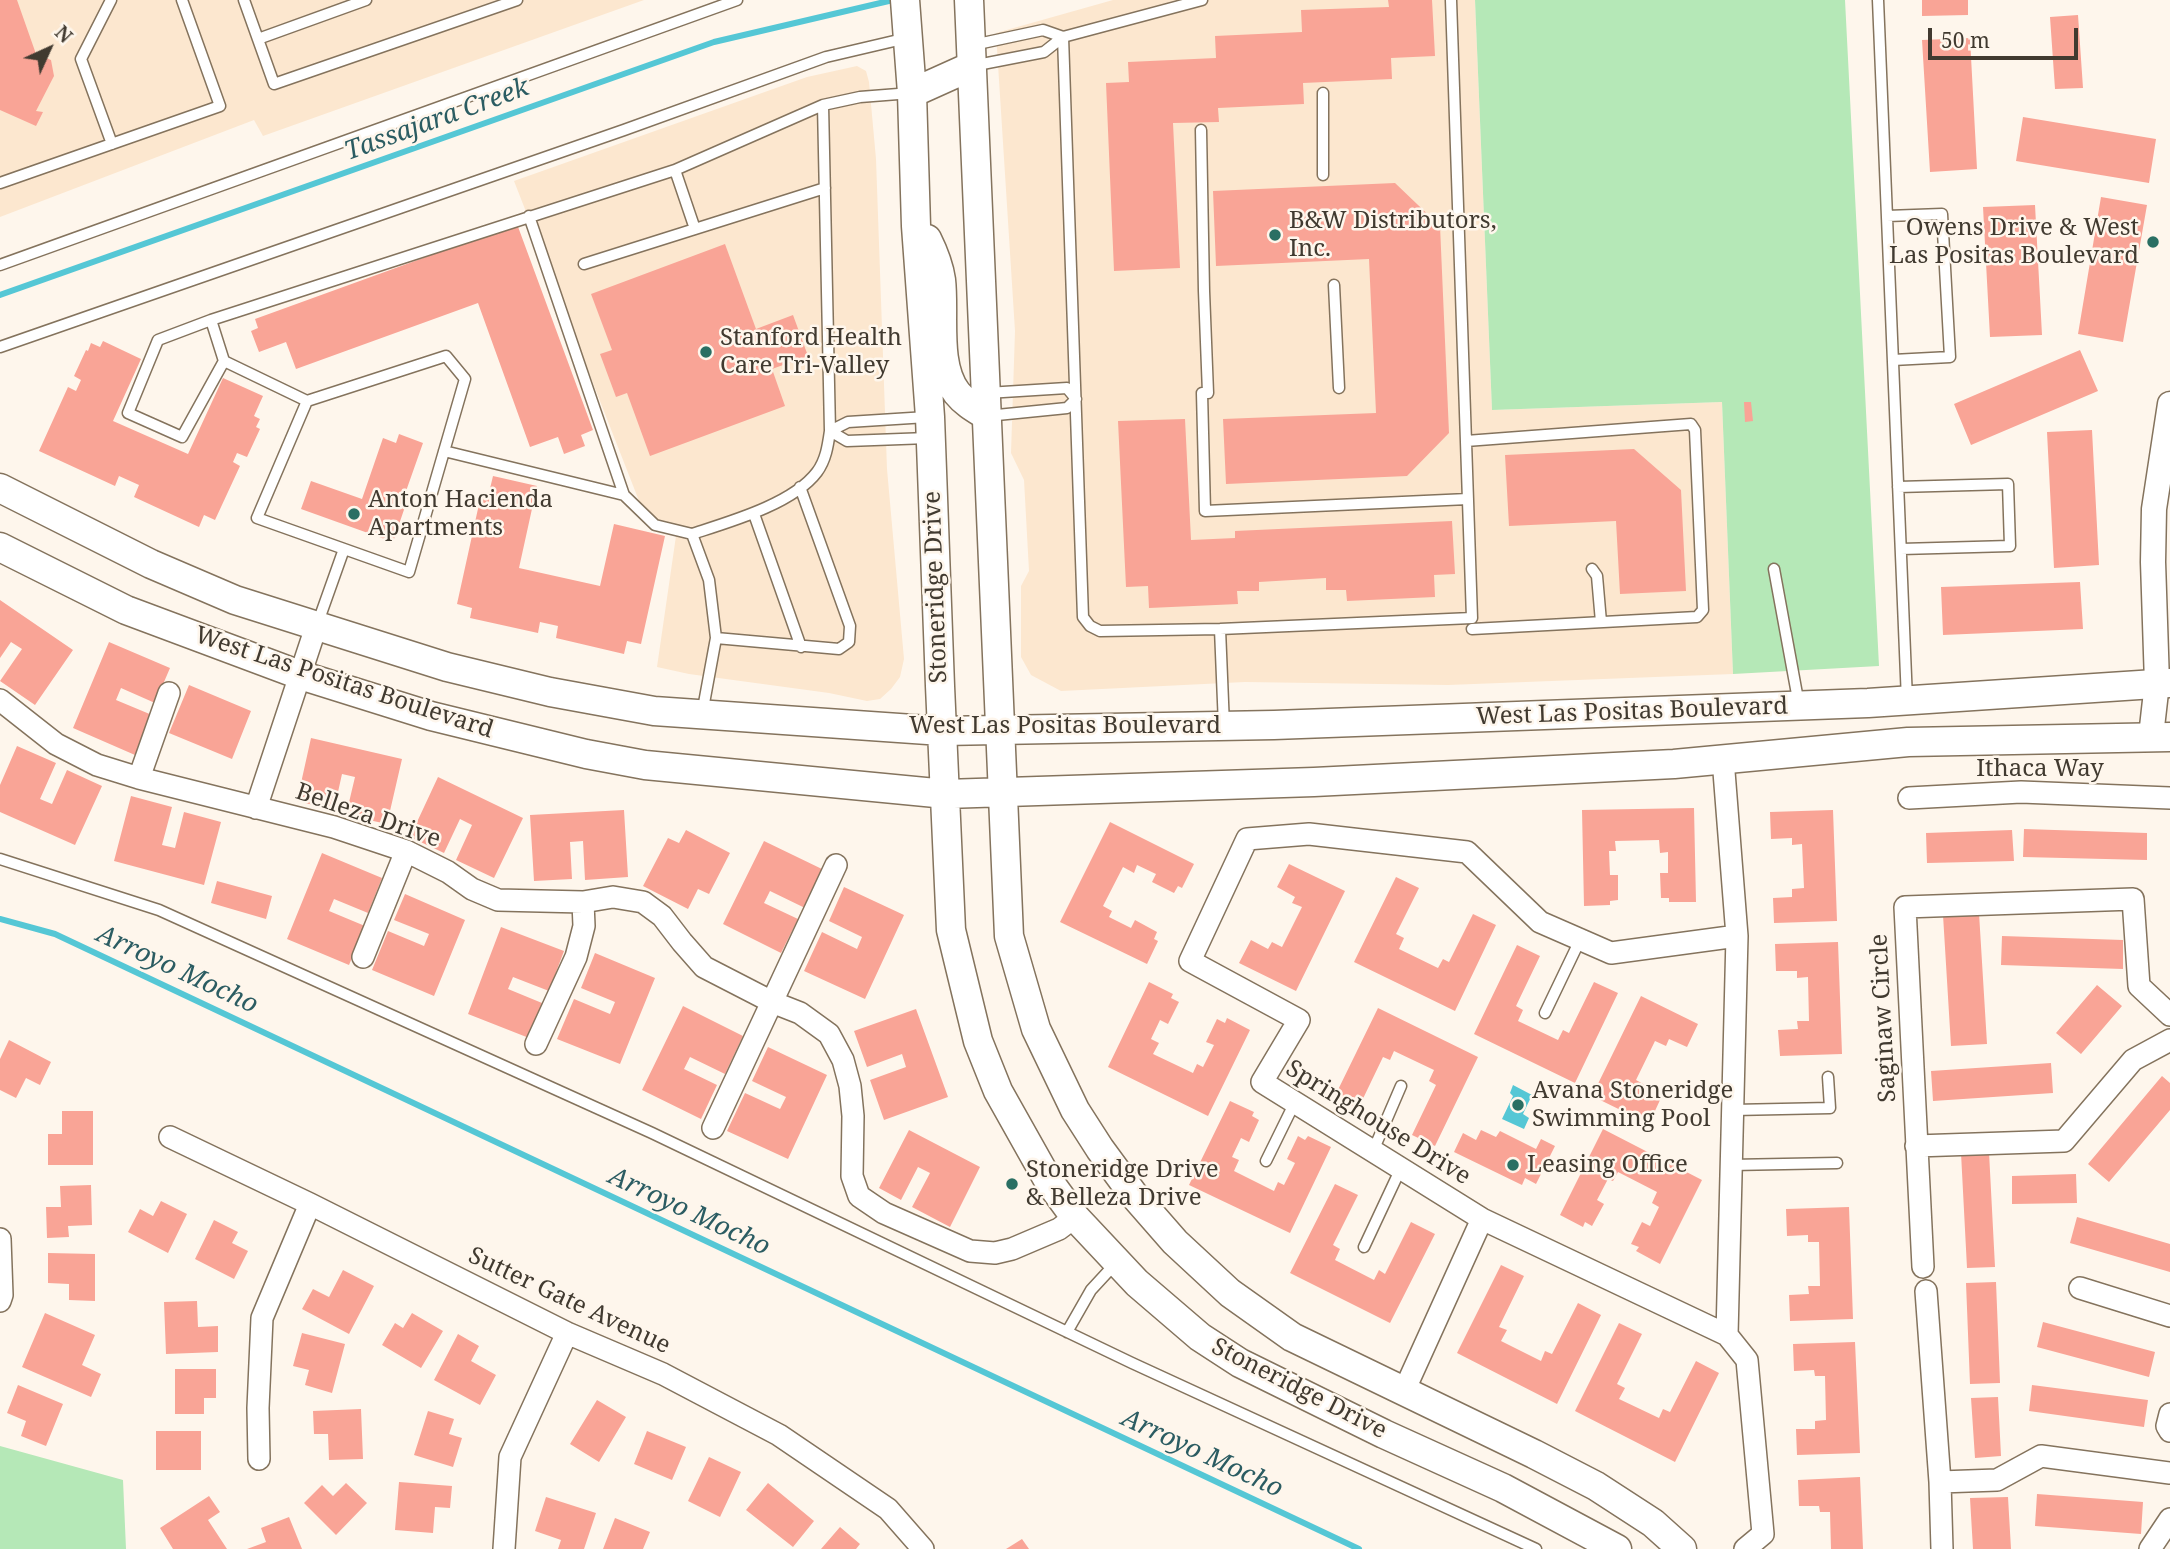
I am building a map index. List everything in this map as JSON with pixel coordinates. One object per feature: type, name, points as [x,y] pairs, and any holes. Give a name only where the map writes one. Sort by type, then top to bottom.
[{"type":"main road","name":"Stoneridge Drive","points":[[905,0],[912,93],[916,226],[930,427],[951,930],[978,1041],[998,1091],[1022,1138],[1075,1217],[1137,1283],[1200,1337],[1240,1363],[1384,1434],[1503,1488],[1617,1549]]},
{"type":"main road","name":"Stoneridge Drive","points":[[971,34],[1009,936],[1036,1029],[1075,1110],[1133,1194],[1175,1241],[1230,1293],[1292,1337],[1596,1486],[1653,1523],[1682,1549]]},
{"type":"main road","points":[[912,93],[971,34]]},
{"type":"main road","points":[[916,226],[928,239],[940,279],[945,366],[949,381],[969,405],[987,405]]},
{"type":"main road","name":"West Las Positas Boulevard","points":[[0,488],[163,569],[235,600],[447,667],[550,692],[654,711],[942,732],[1224,726],[1907,701],[2164,683]]},
{"type":"main road","name":"West Las Positas Boulevard","points":[[0,547],[126,610],[300,675],[431,716],[586,754],[645,765],[946,794],[1314,782],[1674,764],[1908,742],[2161,737]]},
{"type":"main road","points":[[1384,1434],[1404,1391]]},
{"type":"street","points":[[2161,737],[2164,683],[2152,562],[2154,509],[2170,404]]},
{"type":"street","points":[[256,808],[316,627]]},
{"type":"street","points":[[139,778],[169,693]]},
{"type":"street","name":"Belleza Drive","points":[[0,700],[56,744],[97,765],[334,827],[406,852],[448,872],[472,889],[498,900],[583,902],[613,897],[643,902],[663,916],[681,942],[704,967],[772,1002],[800,1013],[829,1034],[843,1060],[850,1086],[853,1116],[852,1177],[859,1196],[884,1213],[970,1251],[995,1253],[1012,1249],[1059,1229],[1075,1217]]},
{"type":"street","points":[[1723,759],[1737,936],[1727,1335]]},
{"type":"street","name":"Ithaca Way","points":[[1909,798],[2021,792],[2170,798]]},
{"type":"street","name":"Springhouse Drive","points":[[1737,936],[1611,953],[1539,922],[1467,852],[1309,834],[1247,839],[1190,961],[1299,1020],[1262,1082],[1482,1219],[1727,1335],[1747,1360],[1763,1534],[1745,1549]]},
{"type":"street","points":[[363,957],[406,852]]},
{"type":"street","points":[[713,1128],[836,865]]},
{"type":"street","name":"Saginaw Circle","points":[[1916,1146],[1905,907],[2133,899],[2139,986],[2170,1015]]},
{"type":"street","points":[[536,1045],[576,957],[584,926],[583,902]]},
{"type":"street","points":[[1923,1267],[1916,1146],[2064,1141],[2133,1060],[2170,1040]]},
{"type":"street","name":"Sutter Gate Avenue","points":[[170,1137],[567,1333],[663,1374],[779,1435],[888,1509],[923,1549]]},
{"type":"street","points":[[259,1459],[262,1318],[310,1204]]},
{"type":"street","name":"Springhouse Drive","points":[[1404,1391],[1482,1219]]},
{"type":"street","points":[[0,1239],[0,1301]]},
{"type":"street","points":[[2080,1288],[2170,1316]]},
{"type":"street","points":[[1926,1291],[1940,1482],[1942,1549]]},
{"type":"street","points":[[504,1549],[510,1457],[567,1333]]},
{"type":"street","points":[[2170,1414],[2167,1426],[2170,1431]]},
{"type":"street","points":[[1940,1482],[1997,1480],[2041,1456],[2170,1474]]},
{"type":"street","points":[[2150,1549],[2170,1519]]},
{"type":"lane","points":[[111,0],[81,59],[112,144]]},
{"type":"lane","points":[[0,183],[220,106],[183,0]]},
{"type":"lane","points":[[244,0],[274,84],[504,2],[517,0]]},
{"type":"lane","points":[[258,39],[366,0]]},
{"type":"lane","points":[[0,265],[737,0]]},
{"type":"lane","points":[[971,34],[1044,52],[1063,37],[1202,0]]},
{"type":"lane","points":[[1063,37],[1083,617],[1090,626],[1100,631],[1220,629],[1472,618],[1451,0]]},
{"type":"lane","points":[[1878,0],[1907,701]]},
{"type":"lane","points":[[971,34],[1043,30],[1063,37]]},
{"type":"lane","points":[[0,348],[825,57],[907,36]]},
{"type":"lane","points":[[211,320],[223,361],[182,437],[128,413],[158,340],[211,320],[675,170],[822,105],[860,97],[912,93]]},
{"type":"lane","points":[[1322,93],[1323,175]]},
{"type":"lane","points":[[529,216],[624,495],[655,525],[692,534],[754,514],[800,488],[817,473],[824,460],[830,431],[822,105]]},
{"type":"lane","points":[[1201,130],[1205,511],[1468,499]]},
{"type":"lane","points":[[675,170],[695,229]]},
{"type":"lane","points":[[584,264],[825,188]]},
{"type":"lane","points":[[1887,216],[1942,214],[1950,358],[1893,360]]},
{"type":"lane","points":[[1334,285],[1339,387]]},
{"type":"lane","points":[[223,361],[307,401],[446,356],[465,379],[409,572],[257,518],[307,401]]},
{"type":"lane","points":[[987,405],[1067,388],[1076,399]]},
{"type":"lane","points":[[987,405],[1067,408],[1076,399]]},
{"type":"lane","points":[[830,431],[848,422],[930,427]]},
{"type":"lane","points":[[1466,441],[1691,424],[1695,430],[1703,610],[1697,617],[1472,629]]},
{"type":"lane","points":[[830,431],[847,441],[930,427]]},
{"type":"lane","points":[[444,451],[624,495]]},
{"type":"lane","points":[[1898,487],[2008,484],[2010,546],[1901,550]]},
{"type":"lane","points":[[716,638],[839,649],[849,642],[850,625],[800,488]]},
{"type":"lane","points":[[754,514],[801,647]]},
{"type":"lane","points":[[692,534],[709,580],[716,638],[702,714]]},
{"type":"lane","points":[[316,627],[344,549]]},
{"type":"lane","points":[[1592,569],[1597,576],[1601,622]]},
{"type":"lane","points":[[1774,569],[1799,705]]},
{"type":"lane","points":[[1220,629],[1224,726]]},
{"type":"lane","points":[[0,859],[159,910],[652,1133],[1067,1332],[1536,1549]]},
{"type":"lane","points":[[1545,1013],[1580,940]]},
{"type":"lane","points":[[1733,1110],[1830,1108],[1828,1077]]},
{"type":"lane","points":[[1373,1151],[1401,1086]]},
{"type":"lane","points":[[1266,1161],[1295,1102]]},
{"type":"lane","points":[[1731,1166],[1837,1163]]},
{"type":"lane","points":[[1364,1247],[1401,1168]]},
{"type":"lane","points":[[1067,1332],[1091,1290],[1117,1262]]},
{"type":"shaded area","points":[[0,0],[644,0],[263,136],[254,120],[0,217]]},
{"type":"shaded area","points":[[1113,0],[1475,0],[1492,410],[1722,402],[1733,674],[1448,685],[1245,682],[1061,691],[1031,675],[1021,657],[1021,586],[1029,571],[1024,480],[1011,453],[1015,331],[996,33]]},
{"type":"shaded area","points":[[857,66],[866,71],[869,82],[876,159],[887,469],[904,659],[900,677],[891,689],[880,699],[867,701],[657,667],[676,536],[650,529],[514,181],[807,77]]},
{"type":"green space","points":[[1475,0],[1845,0],[1879,666],[1733,674],[1722,402],[1492,410]]},
{"type":"green space","points":[[0,1446],[123,1480],[126,1549],[0,1549]]},
{"type":"water","name":"Avana Stoneridge Swimming Pool","points":[[1513,1085],[1532,1095],[1523,1114],[1529,1118],[1524,1129],[1502,1119],[1513,1096],[1510,1093]]},
{"type":"building","points":[[0,0],[17,0],[36,54],[51,60],[54,76],[36,111],[43,112],[36,126],[0,110]]},
{"type":"building","points":[[1388,0],[1432,0],[1435,56],[1391,58],[1392,79],[1303,83],[1304,104],[1218,108],[1219,122],[1173,123],[1180,268],[1114,271],[1106,83],[1129,82],[1128,62],[1216,58],[1215,36],[1302,32],[1301,10],[1389,7]]},
{"type":"building","points":[[1922,0],[1968,0],[1968,15],[1922,16]]},
{"type":"building","points":[[2078,15],[2083,88],[2055,89],[2050,17]]},
{"type":"building","points":[[1970,38],[1977,169],[1930,172],[1922,40]]},
{"type":"building","points":[[2023,117],[2156,139],[2149,183],[2016,161]]},
{"type":"building","points":[[1395,183],[1440,226],[1449,433],[1407,476],[1226,484],[1223,419],[1376,413],[1369,259],[1216,266],[1213,191]]},
{"type":"building","points":[[2101,197],[2147,205],[2123,342],[2078,334]]},
{"type":"building","points":[[2035,205],[2042,335],[1990,337],[1983,207]]},
{"type":"building","points":[[517,224],[593,430],[581,435],[585,446],[564,454],[558,437],[530,447],[478,303],[296,369],[286,342],[259,352],[251,331],[258,328],[255,319]]},
{"type":"building","name":"Stanford Health Care Tri-Valley","points":[[725,244],[756,329],[793,315],[808,356],[772,369],[785,406],[650,456],[627,393],[616,397],[600,354],[612,350],[591,294]]},
{"type":"building","points":[[103,341],[141,359],[113,421],[188,454],[223,378],[263,396],[254,416],[260,419],[256,427],[260,429],[247,457],[237,453],[233,462],[240,466],[215,520],[204,515],[199,527],[134,497],[139,485],[119,476],[115,486],[39,451],[68,387],[76,391],[81,380],[74,376],[86,350],[88,351],[91,343],[100,347]]},
{"type":"building","points":[[2080,350],[2098,391],[1971,445],[1954,404]]},
{"type":"building","points":[[1744,402],[1751,402],[1753,421],[1745,422]]},
{"type":"building","points":[[1185,419],[1191,540],[1235,538],[1235,531],[1452,521],[1455,574],[1434,575],[1435,597],[1347,601],[1346,590],[1326,590],[1326,578],[1259,582],[1259,591],[1237,591],[1238,604],[1149,608],[1148,586],[1126,587],[1118,421]]},
{"type":"building","points":[[2092,430],[2099,565],[2054,568],[2047,432]]},
{"type":"building","points":[[399,434],[423,443],[405,494],[409,495],[393,542],[301,509],[311,481],[362,499],[383,438],[396,443]]},
{"type":"building","points":[[1634,449],[1681,490],[1686,591],[1620,594],[1616,521],[1509,526],[1505,455]]},
{"type":"building","points":[[493,476],[537,486],[519,568],[600,586],[614,524],[665,536],[641,644],[627,641],[624,654],[556,638],[558,626],[540,622],[538,633],[470,618],[472,608],[457,604],[481,495],[488,497]]},
{"type":"building","points":[[2080,582],[2083,629],[1943,635],[1941,587]]},
{"type":"building","points":[[0,600],[73,650],[35,705],[0,681],[22,649],[11,642],[0,658]]},
{"type":"building","points":[[109,642],[170,668],[155,703],[121,688],[116,700],[152,715],[135,755],[73,728]]},
{"type":"building","points":[[189,685],[251,711],[232,759],[169,733]]},
{"type":"building","points":[[311,738],[402,759],[387,824],[346,815],[355,777],[342,774],[334,810],[297,801]]},
{"type":"building","points":[[17,746],[56,763],[40,799],[52,804],[67,770],[102,786],[75,845],[0,812],[0,785]]},
{"type":"building","points":[[438,777],[523,818],[494,878],[456,860],[472,825],[460,819],[444,853],[410,837]]},
{"type":"building","points":[[131,796],[172,807],[162,845],[175,848],[184,812],[221,822],[204,885],[114,861]]},
{"type":"building","points":[[1694,808],[1696,902],[1669,902],[1669,898],[1661,898],[1660,873],[1668,873],[1668,852],[1660,853],[1659,840],[1615,841],[1616,851],[1609,851],[1610,875],[1618,875],[1618,900],[1610,901],[1610,905],[1584,906],[1582,810]]},
{"type":"building","points":[[624,810],[628,877],[585,880],[583,841],[570,842],[572,879],[534,881],[530,815]]},
{"type":"building","points":[[1833,810],[1837,921],[1774,923],[1773,898],[1792,897],[1792,889],[1804,888],[1802,844],[1792,845],[1792,838],[1771,839],[1770,812]]},
{"type":"building","points":[[1110,822],[1194,864],[1182,888],[1178,886],[1174,893],[1152,882],[1156,874],[1137,865],[1134,873],[1123,867],[1103,906],[1112,911],[1109,917],[1131,928],[1135,920],[1157,932],[1154,939],[1158,941],[1147,964],[1060,922]]},
{"type":"building","points":[[2024,829],[2147,833],[2147,860],[2023,857]]},
{"type":"building","points":[[686,830],[730,853],[709,894],[698,889],[688,909],[643,886],[668,838],[679,843]]},
{"type":"building","points":[[2012,830],[2014,861],[1927,863],[1926,833]]},
{"type":"building","points":[[764,841],[824,870],[805,908],[770,891],[764,903],[798,919],[781,953],[723,924]]},
{"type":"building","points":[[322,853],[382,878],[368,913],[334,899],[329,911],[365,926],[349,965],[287,939]]},
{"type":"building","points":[[1289,864],[1345,891],[1296,991],[1239,963],[1251,940],[1268,949],[1272,942],[1282,947],[1302,907],[1292,903],[1295,897],[1277,887]]},
{"type":"building","points":[[1396,877],[1419,888],[1396,934],[1404,938],[1399,949],[1438,968],[1443,959],[1449,962],[1473,914],[1496,925],[1455,1011],[1354,962]]},
{"type":"building","points":[[217,881],[272,896],[266,919],[211,903]]},
{"type":"building","points":[[844,887],[904,915],[865,999],[804,971],[822,932],[857,949],[862,937],[829,921]]},
{"type":"building","points":[[405,894],[465,920],[434,996],[372,970],[388,931],[424,946],[429,934],[394,920]]},
{"type":"building","points":[[1979,913],[1987,1044],[1951,1046],[1943,915]]},
{"type":"building","points":[[501,927],[564,951],[549,991],[513,977],[508,989],[542,1003],[529,1038],[468,1014]]},
{"type":"building","points":[[2002,936],[2123,940],[2123,969],[2001,965]]},
{"type":"building","points":[[1838,942],[1842,1054],[1780,1056],[1778,1030],[1798,1029],[1797,1021],[1809,1021],[1808,977],[1797,978],[1797,971],[1776,971],[1775,944]]},
{"type":"building","points":[[1517,945],[1540,956],[1516,1006],[1523,1010],[1518,1021],[1558,1040],[1563,1030],[1569,1033],[1594,982],[1618,993],[1575,1083],[1474,1034]]},
{"type":"building","points":[[595,953],[655,978],[620,1064],[557,1039],[574,999],[610,1014],[615,1002],[581,988]]},
{"type":"building","points":[[1149,982],[1173,994],[1171,998],[1179,1002],[1168,1024],[1160,1020],[1151,1039],[1159,1043],[1153,1054],[1193,1073],[1197,1064],[1203,1067],[1214,1045],[1206,1042],[1217,1019],[1225,1023],[1227,1018],[1250,1030],[1208,1116],[1108,1067]]},
{"type":"building","points":[[2097,985],[2122,1006],[2081,1054],[2056,1033]]},
{"type":"building","points":[[1641,996],[1698,1024],[1687,1047],[1669,1039],[1666,1046],[1655,1041],[1636,1080],[1645,1085],[1642,1091],[1660,1100],[1649,1124],[1592,1096]]},
{"type":"building","points":[[683,1006],[743,1036],[725,1074],[690,1057],[684,1069],[717,1085],[701,1119],[642,1090]]},
{"type":"building","points":[[1378,1008],[1478,1057],[1435,1146],[1412,1135],[1436,1085],[1429,1081],[1434,1070],[1394,1051],[1390,1060],[1383,1057],[1358,1109],[1334,1098]]},
{"type":"building","points":[[916,1009],[948,1097],[884,1120],[870,1080],[906,1067],[902,1054],[867,1067],[854,1031]]},
{"type":"building","points":[[9,1040],[51,1062],[40,1085],[26,1078],[16,1098],[0,1090],[0,1059]]},
{"type":"building","points":[[768,1047],[827,1075],[788,1159],[727,1131],[745,1093],[780,1109],[786,1097],[752,1081]]},
{"type":"building","points":[[2051,1063],[2053,1093],[1933,1101],[1931,1071]]},
{"type":"building","points":[[2162,1076],[2170,1083],[2170,1110],[2109,1182],[2088,1164]]},
{"type":"building","points":[[1230,1101],[1254,1112],[1252,1116],[1259,1120],[1249,1142],[1241,1138],[1232,1157],[1239,1160],[1234,1171],[1274,1191],[1278,1182],[1284,1185],[1295,1163],[1287,1159],[1298,1136],[1305,1140],[1308,1136],[1331,1147],[1290,1233],[1189,1185]]},
{"type":"building","points":[[62,1111],[93,1111],[93,1165],[48,1165],[48,1134],[62,1134]]},
{"type":"building","points":[[1603,1129],[1702,1180],[1660,1264],[1636,1251],[1639,1247],[1631,1244],[1642,1222],[1650,1226],[1659,1207],[1652,1203],[1657,1192],[1618,1172],[1613,1181],[1608,1179],[1597,1200],[1604,1204],[1592,1226],[1585,1222],[1583,1227],[1560,1215]]},
{"type":"building","points":[[909,1130],[980,1167],[950,1227],[912,1207],[930,1173],[918,1167],[901,1200],[879,1188]]},
{"type":"building","name":"Leasing Office","points":[[1481,1130],[1496,1137],[1500,1131],[1536,1149],[1541,1139],[1555,1146],[1536,1184],[1525,1178],[1522,1185],[1454,1152],[1463,1133],[1476,1140]]},
{"type":"building","points":[[1989,1152],[1995,1267],[1967,1268],[1961,1153]]},
{"type":"building","points":[[2076,1174],[2077,1203],[2012,1204],[2012,1176]]},
{"type":"building","points":[[1335,1184],[1358,1195],[1333,1245],[1340,1249],[1335,1260],[1374,1280],[1379,1270],[1385,1274],[1411,1222],[1435,1234],[1390,1323],[1290,1273]]},
{"type":"building","points":[[91,1185],[92,1225],[68,1226],[69,1237],[47,1238],[46,1207],[61,1207],[60,1186]]},
{"type":"building","points":[[161,1201],[187,1214],[168,1253],[128,1232],[140,1209],[153,1216]]},
{"type":"building","points":[[1849,1207],[1853,1319],[1790,1321],[1789,1295],[1809,1294],[1808,1286],[1820,1286],[1819,1242],[1808,1242],[1808,1235],[1787,1236],[1786,1209]]},
{"type":"building","points":[[2077,1217],[2170,1244],[2170,1272],[2070,1243]]},
{"type":"building","points":[[214,1220],[238,1232],[232,1243],[248,1251],[234,1279],[195,1259]]},
{"type":"building","points":[[48,1253],[95,1254],[95,1301],[69,1300],[69,1284],[48,1283]]},
{"type":"building","points":[[1501,1265],[1524,1276],[1499,1327],[1507,1330],[1501,1341],[1541,1361],[1545,1351],[1552,1354],[1578,1303],[1601,1315],[1557,1404],[1457,1353]]},
{"type":"building","points":[[343,1270],[374,1286],[349,1334],[302,1309],[313,1289],[329,1297]]},
{"type":"building","points":[[1996,1282],[2000,1383],[1970,1384],[1966,1283]]},
{"type":"building","points":[[197,1301],[198,1327],[218,1326],[218,1352],[166,1354],[164,1302]]},
{"type":"building","points":[[45,1313],[95,1335],[82,1365],[101,1374],[91,1397],[22,1367]]},
{"type":"building","points":[[412,1313],[443,1331],[421,1368],[382,1345],[395,1323],[403,1328]]},
{"type":"building","points":[[2043,1322],[2155,1352],[2149,1377],[2037,1347]]},
{"type":"building","points":[[1619,1323],[1642,1334],[1617,1384],[1625,1388],[1619,1399],[1659,1418],[1663,1409],[1670,1412],[1696,1361],[1719,1373],[1675,1462],[1575,1411]]},
{"type":"building","points":[[302,1333],[345,1344],[332,1393],[305,1385],[309,1370],[293,1366]]},
{"type":"building","points":[[458,1334],[479,1346],[471,1361],[496,1375],[480,1405],[434,1380]]},
{"type":"building","points":[[1855,1342],[1860,1453],[1797,1455],[1796,1429],[1815,1429],[1815,1421],[1826,1420],[1825,1376],[1815,1376],[1814,1370],[1794,1371],[1793,1344]]},
{"type":"building","points":[[175,1369],[216,1369],[216,1398],[204,1398],[204,1414],[175,1414]]},
{"type":"building","points":[[18,1385],[63,1404],[46,1446],[21,1436],[26,1421],[7,1413]]},
{"type":"building","points":[[2032,1385],[2148,1400],[2144,1427],[2029,1411]]},
{"type":"building","points":[[1998,1397],[2001,1456],[1975,1458],[1971,1398]]},
{"type":"building","points":[[597,1400],[626,1417],[599,1462],[570,1444]]},
{"type":"building","points":[[361,1409],[363,1459],[329,1460],[328,1434],[314,1434],[313,1411]]},
{"type":"building","points":[[428,1411],[454,1419],[449,1434],[462,1438],[453,1467],[414,1455]]},
{"type":"building","points":[[156,1431],[201,1431],[201,1470],[156,1470]]},
{"type":"building","points":[[647,1431],[686,1447],[672,1480],[634,1464]]},
{"type":"building","points":[[709,1457],[741,1472],[720,1517],[688,1501]]},
{"type":"building","points":[[1860,1477],[1863,1549],[1831,1549],[1830,1512],[1820,1512],[1819,1506],[1799,1506],[1798,1480]]},
{"type":"building","points":[[399,1482],[452,1486],[450,1508],[435,1507],[433,1533],[395,1530]]},
{"type":"building","points":[[346,1483],[367,1503],[336,1535],[304,1503],[322,1485],[333,1496]]},
{"type":"building","points":[[768,1483],[814,1521],[793,1547],[746,1510]]},
{"type":"building","points":[[2037,1494],[2143,1502],[2141,1534],[2035,1526]]},
{"type":"building","points":[[209,1496],[220,1512],[208,1520],[227,1549],[173,1549],[160,1528]]},
{"type":"building","points":[[546,1497],[596,1513],[584,1549],[558,1549],[561,1540],[535,1531]]},
{"type":"building","points":[[2008,1497],[2011,1549],[1973,1549],[1970,1498]]},
{"type":"building","points":[[289,1517],[302,1549],[247,1549],[266,1542],[261,1528]]},
{"type":"building","points":[[615,1518],[650,1532],[643,1549],[603,1549]]},
{"type":"building","points":[[840,1527],[860,1544],[856,1549],[821,1549]]},
{"type":"building","points":[[1022,1539],[1029,1549],[1006,1549]]},
{"type":"waterway","name":"Tassajara Creek","points":[[0,295],[714,42],[893,0]]},
{"type":"waterway","name":"Arroyo Mocho","points":[[0,919],[55,934],[1359,1549]]},
{"type":"place","name":"B&W Distributors, Inc.","points":[[1275,235]]},
{"type":"place","name":"Owens Drive & West Las Positas Boulevard","points":[[2153,242]]},
{"type":"place","name":"Stanford Health Care Tri-Valley","points":[[706,352]]},
{"type":"place","name":"Anton Hacienda Apartments","points":[[354,514]]},
{"type":"place","name":"Avana Stoneridge Swimming Pool","points":[[1518,1105]]},
{"type":"place","name":"Leasing Office","points":[[1513,1165]]},
{"type":"place","name":"Stoneridge Drive & Belleza Drive","points":[[1012,1184]]}]
